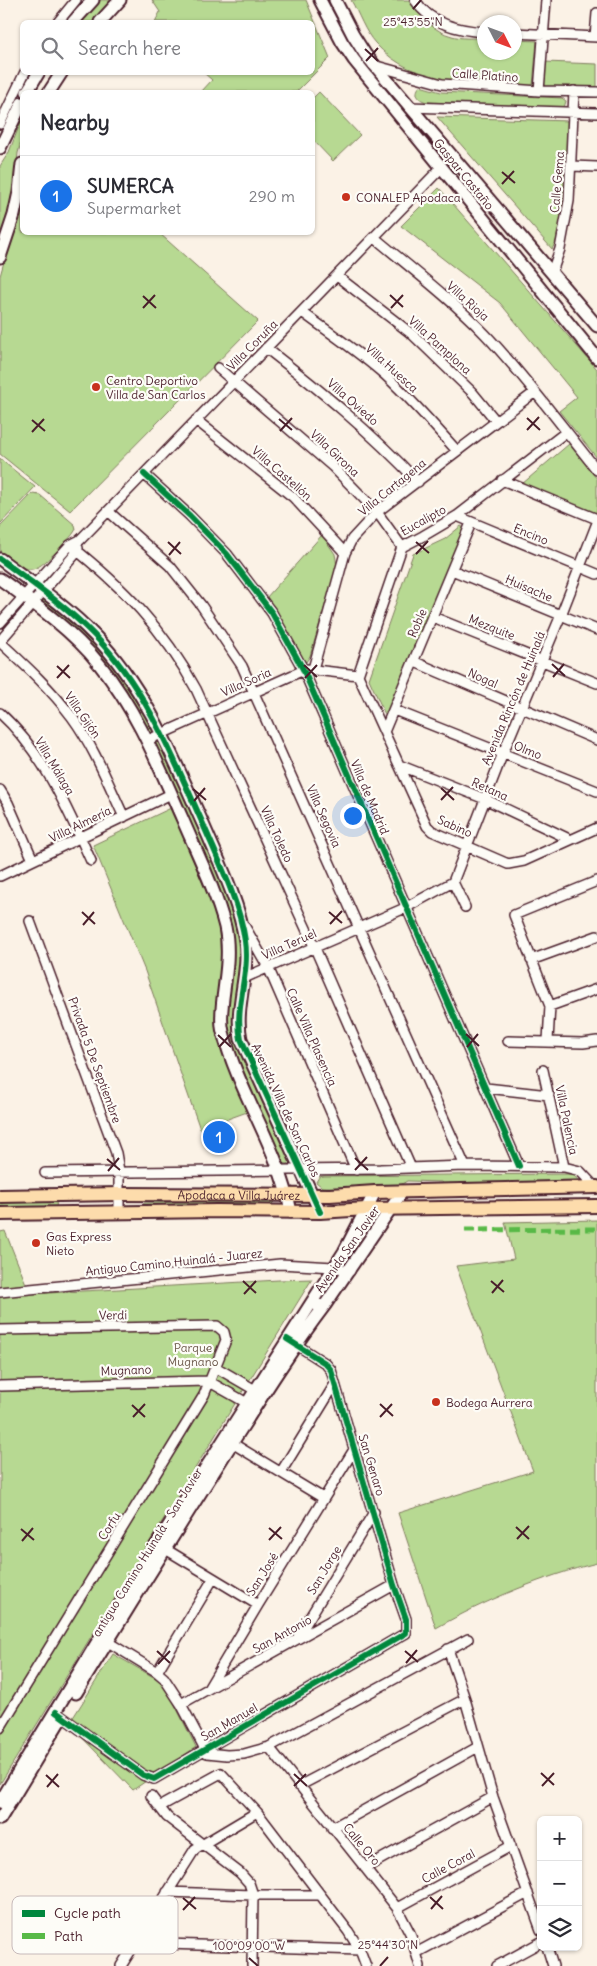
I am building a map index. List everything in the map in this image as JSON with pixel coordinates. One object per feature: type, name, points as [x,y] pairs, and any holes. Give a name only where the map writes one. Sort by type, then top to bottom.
[{"type":"main road","points":[[75,20],[93,0]]},
{"type":"main road","points":[[102,20],[120,0]]},
{"type":"main road","name":"Gaspar Castaño","points":[[320,0],[342,42],[354,60],[597,358]]},
{"type":"main road","name":"Gaspar Castaño","points":[[336,0],[353,35],[373,65],[597,326]]},
{"type":"main road","points":[[28,90],[37,75]]},
{"type":"main road","points":[[50,90],[60,75]]},
{"type":"main road","points":[[0,148],[20,107]]},
{"type":"main road","points":[[1,254],[14,215],[20,177]]},
{"type":"main road","name":"Avenida Villa de San Carlos","points":[[0,559],[38,587],[94,634],[118,661],[143,698],[162,733],[206,831],[240,917],[246,947],[239,1028],[241,1039],[320,1212]]},
{"type":"main road","points":[[0,579],[76,640],[99,664],[124,697],[148,740],[203,867],[223,923],[228,954],[221,1023],[231,1057],[280,1171],[291,1212]]},
{"type":"main road","points":[[223,923],[240,917]]},
{"type":"main road","points":[[231,1057],[246,1051]]},
{"type":"main road","name":"Apodaca a Villa Juárez","points":[[0,1196],[120,1194],[313,1195],[596,1187]]},
{"type":"main road","points":[[0,1819],[59,1714],[161,1546],[291,1342],[306,1308],[334,1267],[375,1192]]},
{"type":"main road","name":"Avenida San Javier","points":[[306,1308],[325,1305],[350,1271],[402,1192]]},
{"type":"main road","name":"Apodaca a Villa Juárez","points":[[0,1214],[320,1212],[366,1209],[597,1206]]},
{"type":"main road","points":[[228,1441],[255,1390],[291,1342],[325,1305]]},
{"type":"main road","points":[[0,1802],[59,1714]]},
{"type":"street","points":[[60,20],[76,0]]},
{"type":"street","points":[[415,0],[436,21],[454,28],[477,31]]},
{"type":"street","points":[[538,91],[546,0]]},
{"type":"street","points":[[522,34],[596,37],[597,13]]},
{"type":"street","name":"Calle Platino","points":[[373,65],[442,84],[538,91],[597,92]]},
{"type":"street","points":[[0,124],[24,75]]},
{"type":"street","name":"Calle Gema","points":[[552,272],[565,226],[572,166],[574,91]]},
{"type":"street","points":[[409,107],[597,113]]},
{"type":"street","points":[[572,166],[597,167]]},
{"type":"street","name":"Villa Coruña","points":[[0,623],[38,587],[70,545],[80,540],[442,167]]},
{"type":"street","name":"Villa Rioja","points":[[375,238],[465,314],[510,360],[597,470]]},
{"type":"street","name":"Villa Pamplona","points":[[337,276],[414,335],[474,393],[496,421]]},
{"type":"street","name":"Villa Huesca","points":[[302,312],[385,376],[420,410],[457,452]]},
{"type":"street","name":"Villa Oviedo","points":[[266,348],[339,406],[392,454],[418,482]]},
{"type":"street","name":"Villa Girona","points":[[218,368],[333,467],[377,512],[402,546]]},
{"type":"street","name":"Villa Cartagena","points":[[308,669],[345,553],[352,539],[377,512],[535,392]]},
{"type":"street","name":"Villa Castellón","points":[[196,420],[294,497],[345,553]]},
{"type":"street","name":"Eucalipto","points":[[358,675],[402,546],[456,516],[566,432]]},
{"type":"street","name":"Villa de Madrid","points":[[144,474],[190,516],[227,554],[272,613],[308,669],[406,908],[519,1166]]},
{"type":"street","points":[[502,480],[597,519]]},
{"type":"street","name":"Villa Segovia","points":[[108,511],[157,553],[181,580],[222,634],[242,666],[255,691],[465,1166]]},
{"type":"street","name":"Encino","points":[[456,516],[597,574]]},
{"type":"street","name":"Roble","points":[[384,732],[472,523]]},
{"type":"street","name":"Avenida Rincón de Huinalá","points":[[453,882],[503,753],[543,661],[597,523]]},
{"type":"street","points":[[78,551],[80,540]]},
{"type":"street","name":"Villa Toledo","points":[[70,545],[109,577],[158,628],[181,661],[208,712],[314,946],[411,1168]]},
{"type":"street","name":"Villa Coruña","points":[[38,587],[78,551]]},
{"type":"street","name":"Huisache","points":[[452,570],[597,630]]},
{"type":"street","name":"Villa Coruña","points":[[0,642],[27,599]]},
{"type":"street","name":"Mezquite","points":[[433,617],[597,683]]},
{"type":"street","name":"Villa Gijón","points":[[0,642],[45,684],[73,718],[92,750],[124,817]]},
{"type":"street","name":"Nogal","points":[[415,662],[597,740]]},
{"type":"street","points":[[308,669],[358,675],[384,732]]},
{"type":"street","name":"Villa Soria","points":[[148,740],[308,669]]},
{"type":"street","name":"Olmo","points":[[394,710],[597,791]]},
{"type":"street","name":"Villa Málaga","points":[[0,713],[12,724],[29,745],[48,773],[91,861]]},
{"type":"street","name":"Sabino","points":[[384,732],[429,828],[435,833],[508,864],[524,860],[597,828]]},
{"type":"street","name":"Retana","points":[[399,765],[485,799],[569,839]]},
{"type":"street","points":[[0,790],[8,803],[33,860]]},
{"type":"street","name":"Villa Almería","points":[[0,876],[171,794]]},
{"type":"street","points":[[453,882],[465,907]]},
{"type":"street","name":"Villa Teruel","points":[[244,978],[314,946],[406,908],[453,882]]},
{"type":"street","points":[[548,1041],[550,1006],[514,917],[515,913],[597,882]]},
{"type":"street","name":"Calle Villa Plasencia","points":[[240,917],[268,967],[356,1170]]},
{"type":"street","name":"Privada 5 De Septiembre","points":[[30,921],[116,1153],[120,1171],[119,1212]]},
{"type":"street","points":[[532,960],[597,936]]},
{"type":"street","points":[[550,1006],[597,989]]},
{"type":"street","points":[[508,1041],[583,1043],[597,1041]]},
{"type":"street","name":"Villa Palencia","points":[[543,1070],[564,1167],[580,1171],[596,1187]]},
{"type":"street","points":[[486,1088],[549,1095]]},
{"type":"street","points":[[45,1173],[356,1170],[465,1166],[564,1167]]},
{"type":"street","name":"Antiguo Camino Huinalá - Juarez","points":[[0,1292],[272,1265],[334,1267],[350,1271]]},
{"type":"street","name":"Verdi","points":[[0,1330],[217,1326],[224,1332]]},
{"type":"street","name":"Corfu","points":[[0,1728],[204,1395],[217,1368],[226,1340],[224,1332]]},
{"type":"street","name":"San Genaro","points":[[291,1342],[329,1366],[374,1512],[394,1585],[406,1619]]},
{"type":"street","points":[[217,1368],[255,1390]]},
{"type":"street","points":[[210,1382],[247,1403]]},
{"type":"street","name":"Mugnano","points":[[0,1386],[210,1382]]},
{"type":"street","points":[[281,1472],[335,1384]]},
{"type":"street","points":[[228,1441],[323,1498]]},
{"type":"street","name":"San José","points":[[208,1689],[355,1448]]},
{"type":"street","name":"San Jorge","points":[[295,1640],[374,1512]]},
{"type":"street","points":[[161,1546],[258,1605]]},
{"type":"street","points":[[157,1672],[213,1578]]},
{"type":"street","name":"San Antonio","points":[[181,1704],[394,1585]]},
{"type":"street","name":"San Manuel","points":[[59,1714],[143,1775],[154,1779],[404,1635],[408,1630],[406,1619]]},
{"type":"street","points":[[104,1640],[164,1678],[181,1704],[204,1749],[212,1754],[227,1755],[244,1754],[269,1747],[468,1639]]},
{"type":"street","points":[[448,1649],[465,1699],[493,1797],[537,1919]]},
{"type":"street","points":[[299,1786],[465,1699]]},
{"type":"street","name":"Calle Oro","points":[[269,1747],[397,1908],[406,1925],[420,1966]]},
{"type":"street","points":[[332,1828],[478,1747]]},
{"type":"street","points":[[159,1806],[222,1773],[256,1812],[348,1931],[360,1950],[366,1966]]},
{"type":"street","points":[[151,1796],[167,1817],[249,1883],[254,1895],[252,1966]]},
{"type":"street","points":[[366,1868],[493,1797]]},
{"type":"street","points":[[165,1896],[191,1854],[201,1844],[256,1812]]},
{"type":"street","name":"Calle Coral","points":[[397,1908],[511,1846]]},
{"type":"street","points":[[168,1892],[319,1895]]},
{"type":"street","points":[[416,1953],[528,1893]]},
{"type":"street","points":[[178,1944],[360,1950]]},
{"type":"street","points":[[497,1966],[537,1944]]},
{"type":"street","points":[[548,1951],[553,1966]]},
{"type":"street","points":[[121,1966],[128,1954]]},
{"type":"green space","points":[[101,0],[115,0],[97,20],[83,20]]},
{"type":"green space","points":[[152,0],[306,0],[314,20],[156,20],[160,12]]},
{"type":"green space","points":[[351,0],[411,0],[423,17],[439,31],[460,38],[477,38],[477,60],[522,60],[522,40],[537,41],[533,86],[469,83],[428,76],[391,58],[371,39]]},
{"type":"green space","points":[[315,22],[330,58],[315,73]]},
{"type":"green space","points":[[545,62],[597,64],[597,88],[543,86]]},
{"type":"green space","points":[[206,75],[313,75],[298,90],[203,90],[212,80]]},
{"type":"green space","points":[[420,86],[441,92],[562,98],[566,101],[564,108],[427,102],[422,100],[417,94]]},
{"type":"green space","points":[[319,92],[360,135],[333,161],[315,142],[315,96]]},
{"type":"green space","points":[[437,117],[569,121],[562,222],[552,249]]},
{"type":"green space","points":[[20,124],[20,146],[13,197],[4,232],[0,238],[0,166],[9,152]]},
{"type":"green space","points":[[439,188],[597,369],[597,458],[559,411],[577,397],[500,303],[401,226]]},
{"type":"green space","name":"Centro Deportivo Villa de San Carlos","points":[[20,205],[20,235],[161,235],[258,321],[70,511],[0,454],[0,276]]},
{"type":"green space","points":[[569,444],[597,479],[597,509],[595,515],[522,484]]},
{"type":"green space","points":[[0,459],[35,487],[0,524]]},
{"type":"green space","points":[[32,494],[40,495],[75,525],[76,529],[49,558],[36,568],[30,569],[18,565],[0,551],[0,527]]},
{"type":"green space","points":[[461,526],[466,529],[387,719],[369,679],[413,554],[445,539]]},
{"type":"green space","points":[[322,535],[335,554],[337,566],[310,656],[306,662],[266,598]]},
{"type":"green space","points":[[43,598],[82,628],[108,655],[153,723],[228,894],[239,925],[242,948],[234,1016],[291,1161],[288,1164],[282,1163],[229,1036],[226,1023],[231,983],[232,935],[136,709],[40,603]]},
{"type":"green space","points":[[171,808],[223,935],[217,1025],[218,1037],[247,1112],[200,1129],[145,971],[93,845]]},
{"type":"green space","points":[[571,1174],[582,1182],[447,1187],[441,1182],[407,1181],[395,1188],[322,1187],[316,1182],[319,1177],[324,1176]]},
{"type":"green space","points":[[271,1200],[274,1202],[271,1205],[143,1206],[144,1203]]},
{"type":"green space","points":[[0,1202],[56,1202],[57,1210],[0,1212]]},
{"type":"green space","points":[[597,1220],[597,1563],[514,1590],[436,1628],[398,1513],[533,1471],[456,1266],[514,1259],[505,1222]]},
{"type":"green space","name":"Parque Mugnano","points":[[5,1231],[30,1294],[312,1279],[0,1784],[0,1232]]},
{"type":"green space","points":[[113,1654],[164,1683],[196,1747],[133,1790],[69,1724]]},
{"type":"marked path","points":[[465,1230],[597,1229]]},
{"type":"cycle path","points":[[144,474],[190,516],[227,554],[272,613],[303,669],[519,1166]]},
{"type":"cycle path","points":[[0,559],[72,614],[94,635],[129,677],[157,724],[222,867],[238,912],[246,953],[239,1015],[241,1039],[320,1212]]},
{"type":"cycle path","points":[[56,1712],[143,1775],[154,1779],[406,1633],[406,1619],[394,1585],[331,1370],[325,1363],[287,1339]]},
{"type":"place","name":"CONALEP Apodaca","points":[[346,197]]},
{"type":"place","name":"Centro Deportivo Villa de San Carlos","points":[[96,387]]},
{"type":"place","name":"SUMERCA","points":[[219,1137]]},
{"type":"place","name":"Gas Express Nieto","points":[[36,1243]]},
{"type":"place","name":"Bodega Aurrera","points":[[436,1402]]}]
